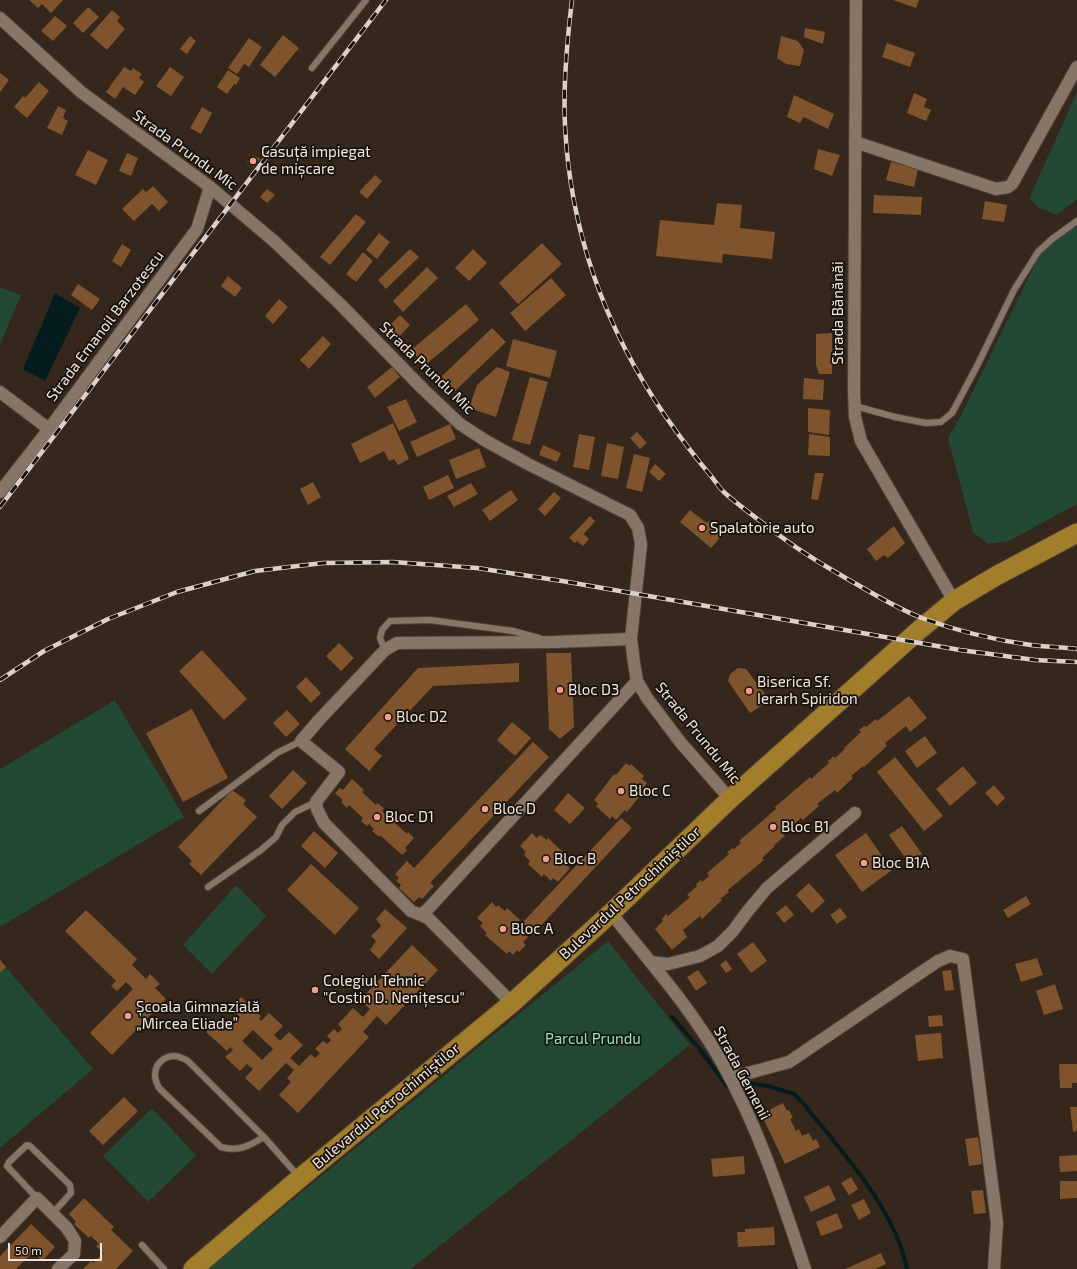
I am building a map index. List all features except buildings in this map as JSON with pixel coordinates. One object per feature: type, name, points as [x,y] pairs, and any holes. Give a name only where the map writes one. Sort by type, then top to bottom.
[{"type":"main road","name":"Bulevardul Petrochimiștilor","points":[[193,1269],[300,1178],[512,1003],[611,913],[730,799],[906,641],[954,601],[996,576],[1077,533]]},
{"type":"street","name":"Strada Bănănăi","points":[[856,0],[855,417],[861,441],[954,601]]},
{"type":"street","name":"Strada Prundu Mic","points":[[0,18],[81,92],[210,187],[275,242],[340,304],[422,389],[460,424],[486,441],[528,464],[630,515],[638,528],[641,544],[631,640],[637,681],[647,698],[681,743],[730,799]]},
{"type":"street","points":[[855,142],[996,189],[1008,187],[1012,184],[1077,68]]},
{"type":"street","name":"Strada Emanoil Barzotescu","points":[[0,492],[197,229],[210,187]]},
{"type":"street","points":[[0,392],[48,429]]},
{"type":"street","points":[[512,1003],[429,919],[421,914],[411,911],[324,823],[317,809],[316,802],[339,772],[302,741],[319,720],[385,650],[397,643],[631,640]]},
{"type":"street","points":[[421,914],[428,909],[637,681]]},
{"type":"street","points":[[650,962],[668,964],[700,956],[718,946],[733,931],[767,888],[856,813]]},
{"type":"street","name":"Strada Gemenii","points":[[611,913],[693,1018],[709,1041],[741,1098],[771,1167],[805,1269]]},
{"type":"street","points":[[730,1078],[789,1062],[938,961],[950,956],[963,959],[997,1223],[994,1269]]},
{"type":"street","points":[[0,1237],[37,1198],[67,1228],[75,1241],[74,1254],[58,1269]]},
{"type":"lane","points":[[312,68],[366,0]]},
{"type":"lane","points":[[855,406],[895,417],[926,423],[941,422],[952,413],[1014,290],[1038,252],[1052,238],[1077,220]]},
{"type":"lane","points":[[385,650],[380,638],[382,630],[390,622],[430,620],[512,631],[554,642]]},
{"type":"lane","points":[[199,811],[277,752],[302,741]]},
{"type":"lane","points":[[208,887],[261,850],[276,837],[282,825],[295,812],[316,802]]},
{"type":"lane","points":[[264,1137],[248,1147],[239,1149],[229,1149],[221,1146],[159,1088],[155,1076],[157,1065],[166,1057],[173,1056],[182,1058],[190,1063],[264,1137],[300,1178]]},
{"type":"lane","points":[[37,1198],[7,1166],[9,1162],[27,1145],[30,1146],[70,1185],[71,1193],[52,1214]]},
{"type":"lane","points":[[142,1245],[164,1269]]},
{"type":"green space","points":[[1077,92],[1077,199],[1057,215],[1039,208],[1029,199]]},
{"type":"green space","points":[[1077,226],[1077,504],[1009,541],[988,544],[973,532],[948,438],[961,415],[1042,250]]},
{"type":"green space","points":[[0,287],[21,295],[0,345]]},
{"type":"green space","points":[[115,700],[184,817],[0,927],[0,769]]},
{"type":"green space","points":[[236,885],[266,916],[212,974],[183,945]]},
{"type":"green space","name":"Parcul Prundu","points":[[608,941],[690,1045],[411,1269],[208,1269]]},
{"type":"green space","points":[[6,967],[93,1069],[0,1148],[0,973]]},
{"type":"green space","points":[[152,1108],[196,1155],[148,1202],[103,1156]]},
{"type":"water","points":[[55,293],[80,308],[45,381],[23,369]]},
{"type":"waterway","points":[[672,1017],[698,1047],[728,1087],[734,1090],[745,1085],[753,1084],[768,1086],[794,1094],[803,1103],[865,1181],[879,1202],[901,1246],[907,1269]]},
{"type":"railway","points":[[0,507],[386,0]]},
{"type":"railway","points":[[572,0],[566,62],[565,125],[568,164],[574,203],[583,241],[609,314],[626,350],[666,417],[693,454],[724,492],[773,531],[819,563],[892,604],[922,618],[976,634],[1031,645],[1077,649]]},
{"type":"railway","points":[[0,680],[44,651],[108,619],[177,592],[255,571],[323,563],[393,562],[477,568],[562,581],[960,650],[1035,660],[1077,662]]},
{"type":"place","name":"Casuță impiegat de mișcare","points":[[253,161]]},
{"type":"place","name":"Spalatorie auto","points":[[702,528]]},
{"type":"place","name":"Bloc D3","points":[[560,690]]},
{"type":"place","name":"Biserica Sf. Ierarh Spiridon","points":[[749,691]]},
{"type":"place","name":"Bloc D2","points":[[388,717]]},
{"type":"place","name":"Bloc C","points":[[621,791]]},
{"type":"place","name":"Bloc D","points":[[485,809]]},
{"type":"place","name":"Bloc D1","points":[[377,817]]},
{"type":"place","name":"Bloc B1","points":[[773,827]]},
{"type":"place","name":"Bloc B","points":[[546,859]]},
{"type":"place","name":"Bloc B1A","points":[[864,863]]},
{"type":"place","name":"Bloc A","points":[[503,929]]},
{"type":"place","name":"Colegiul Tehnic \"Costin D. Nenițescu\"","points":[[315,990]]},
{"type":"place","name":"Școala Gimnazială „Mircea Eliade”","points":[[128,1016]]}]
